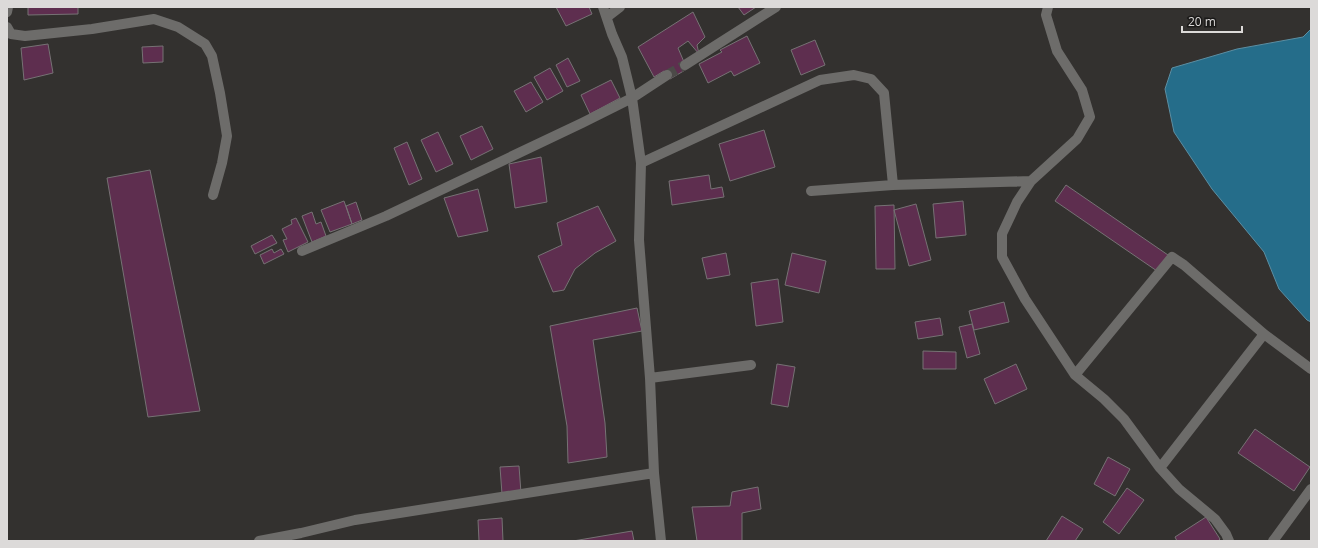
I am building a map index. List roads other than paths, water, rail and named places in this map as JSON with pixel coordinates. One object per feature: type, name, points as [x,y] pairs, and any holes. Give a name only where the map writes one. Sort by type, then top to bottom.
[{"type":"street","points":[[7,12],[8,7]]},
{"type":"street","points":[[603,7],[622,57],[632,98],[641,163],[640,240],[650,378],[654,473],[661,541]]},
{"type":"street","points":[[607,17],[620,7]]},
{"type":"street","points":[[685,65],[776,7]]},
{"type":"street","points":[[1048,7],[1046,15],[1057,51],[1082,90],[1090,117],[1077,140],[1031,181],[1016,202],[1002,234],[1002,257],[1025,299],[1075,375],[1104,399],[1124,419],[1160,468],[1178,488],[1215,519],[1226,534],[1229,541]]},
{"type":"street","points":[[7,27],[11,34],[25,36],[92,29],[154,19],[178,27],[205,44],[212,56],[227,136],[222,163],[213,195]]},
{"type":"street","points":[[302,251],[386,216],[497,164],[632,98],[667,75]]},
{"type":"street","points":[[641,163],[820,80],[854,75],[871,79],[884,93],[893,185]]},
{"type":"street","points":[[811,191],[893,185],[1031,181]]},
{"type":"street","points":[[1075,375],[1172,257],[1184,265],[1264,334],[1311,369]]},
{"type":"street","points":[[1160,468],[1264,334]]},
{"type":"street","points":[[650,378],[751,365]]},
{"type":"street","points":[[259,541],[355,520],[654,473]]},
{"type":"street","points":[[1273,541],[1311,488]]},
{"type":"water","points":[[1311,29],[1311,322],[1307,320],[1279,289],[1264,252],[1212,189],[1174,132],[1165,89],[1172,68],[1237,49],[1303,37]]},
{"type":"tunnel","points":[[667,75],[685,65]]}]
